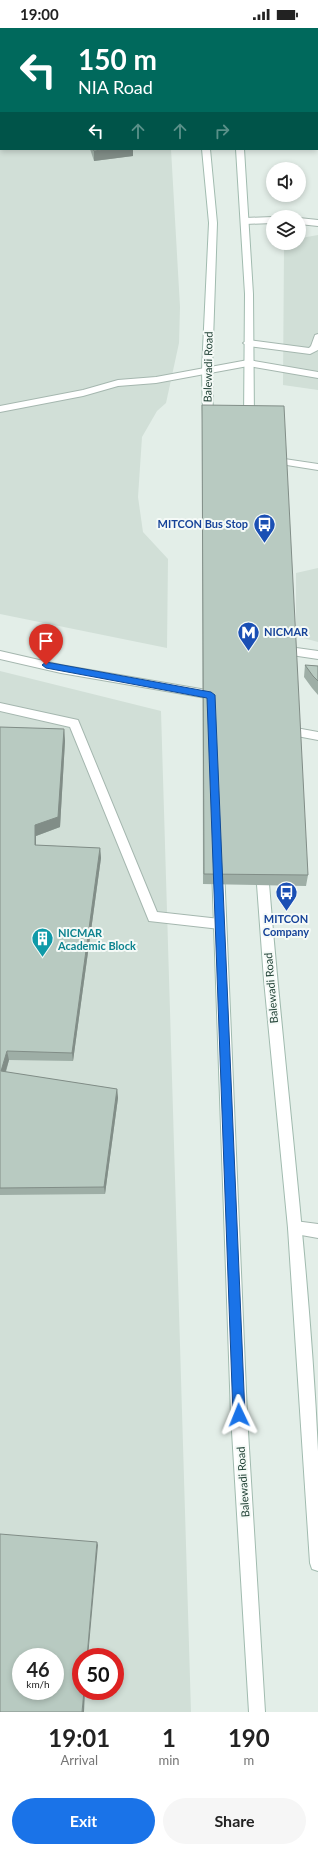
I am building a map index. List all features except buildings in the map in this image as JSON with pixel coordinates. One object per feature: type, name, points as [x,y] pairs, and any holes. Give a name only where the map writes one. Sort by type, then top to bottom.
[{"type":"main road","name":"Balewadi Road","points":[[206,150],[213,223],[207,370],[208,434]]},
{"type":"main road","points":[[240,150],[249,294],[249,434]]},
{"type":"main road","points":[[245,221],[266,220]]},
{"type":"main road","points":[[306,222],[318,223]]},
{"type":"main road","points":[[248,343],[310,351],[315,348],[318,337]]},
{"type":"main road","points":[[0,409],[84,394],[118,383],[156,380],[248,363],[318,375]]},
{"type":"main road","points":[[258,458],[318,467]]},
{"type":"main road","points":[[272,648],[318,655]]},
{"type":"main road","points":[[0,655],[61,669],[211,697],[231,699]]},
{"type":"main road","points":[[0,707],[74,723],[153,917],[220,924]]},
{"type":"main road","points":[[274,728],[318,736]]},
{"type":"main road","name":"Balewadi Road","points":[[217,854],[239,1415],[258,1712]]},
{"type":"main road","name":"Balewadi Road","points":[[261,856],[270,980],[295,1228],[318,1563]]},
{"type":"main road","points":[[295,1228],[318,1231]]},
{"type":"shaded area","points":[[0,150],[171,150],[180,307],[179,343],[166,403],[157,411],[142,437],[138,497],[143,532],[168,559],[167,648],[0,614]]},
{"type":"shaded area","points":[[318,235],[318,390],[283,385],[284,250],[306,250],[306,237]]},
{"type":"shaded area","points":[[318,568],[318,642],[296,636],[296,573]]},
{"type":"shaded area","points":[[0,671],[161,711],[191,1712],[0,1712]]},
{"type":"place","name":"MITCON Bus Stop","points":[[264,544]]},
{"type":"place","name":"NICMAR","points":[[249,652]]},
{"type":"place","name":"MITCON Company","points":[[286,912]]},
{"type":"place","name":"NICMAR Academic Block","points":[[43,958]]},
{"type":"route","points":[[46,665],[61,669],[211,695],[239,1415]]}]
